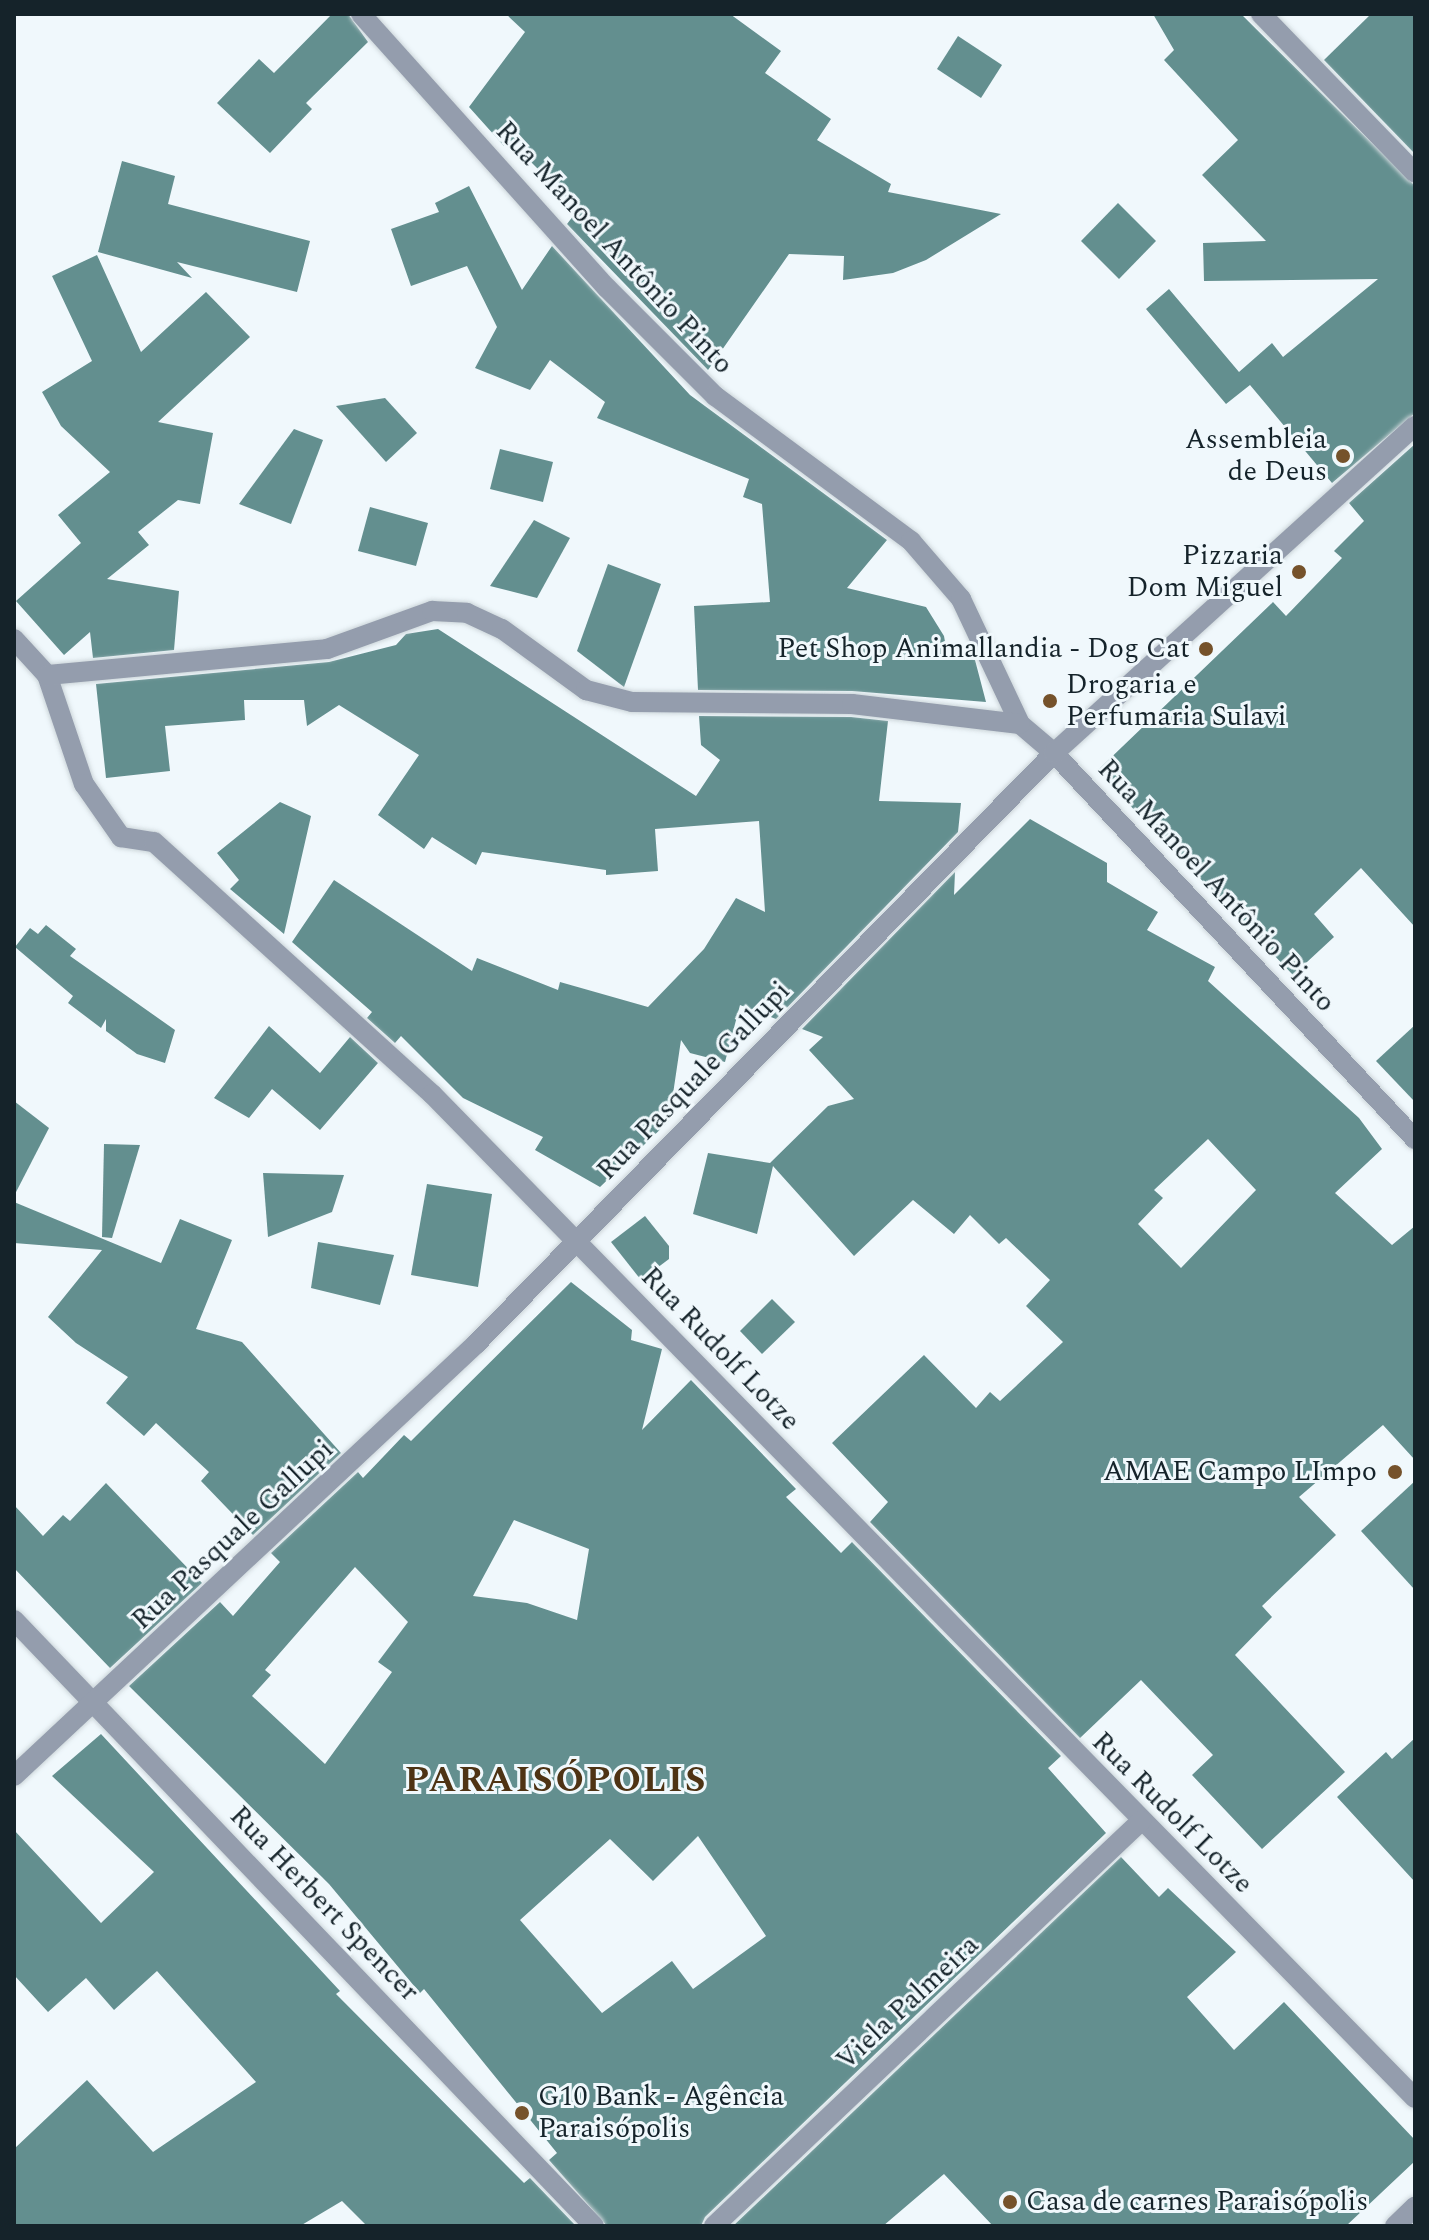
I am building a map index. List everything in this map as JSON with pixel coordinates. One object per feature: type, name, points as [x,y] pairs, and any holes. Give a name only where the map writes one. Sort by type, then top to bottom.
[{"type":"street","name":"Rua Manoel Antônio Pinto","points":[[361,14],[607,288],[715,396],[911,541],[961,599],[1020,724],[1054,753],[1415,1139]]},
{"type":"street","points":[[1261,14],[1415,173]]},
{"type":"street","name":"Rua Pasquale Gallupi","points":[[14,1776],[95,1704],[577,1242],[1054,753],[1415,426]]},
{"type":"street","points":[[47,675],[327,649],[432,611],[467,613],[491,624],[586,690],[632,702],[852,704],[1020,724]]},
{"type":"street","name":"Rua Rudolf Lotze","points":[[14,639],[47,675],[84,784],[121,837],[154,842],[432,1094],[1415,2098]]},
{"type":"street","name":"Rua Herbert Spencer","points":[[14,1620],[594,2226]]},
{"type":"street","name":"Viela Palmeira","points":[[714,2226],[1141,1821]]},
{"type":"street","points":[[1395,2226],[1415,2207]]},
{"type":"building","points":[[332,14],[348,14],[368,42],[306,103],[312,109],[270,153],[217,103],[259,59],[274,73]]},
{"type":"building","points":[[506,14],[730,14],[781,51],[765,73],[831,119],[817,140],[891,184],[888,192],[1001,214],[926,260],[893,273],[843,280],[844,256],[789,254],[708,370],[567,224],[577,211],[565,196],[515,146],[504,146],[469,107],[525,32]]},
{"type":"building","points":[[1153,14],[1241,14],[1415,186],[1415,413],[1332,483],[1250,385],[1226,404],[1146,309],[1169,289],[1239,372],[1272,343],[1283,357],[1378,279],[1204,281],[1203,243],[1266,241],[1202,175],[1238,140],[1164,60],[1174,50]]},
{"type":"building","points":[[1371,14],[1415,14],[1415,154],[1324,60]]},
{"type":"building","points":[[958,36],[1002,65],[981,98],[937,69]]},
{"type":"building","points":[[122,161],[175,176],[168,204],[310,241],[297,292],[177,262],[192,278],[98,252]]},
{"type":"building","points":[[469,186],[522,290],[552,246],[690,395],[887,540],[847,588],[926,607],[944,636],[948,659],[975,660],[986,702],[852,691],[698,690],[694,606],[770,602],[762,504],[743,497],[749,479],[597,418],[605,402],[550,360],[530,390],[475,368],[497,327],[467,266],[411,286],[391,229],[439,212],[435,203]]},
{"type":"building","points":[[1118,203],[1156,241],[1119,279],[1081,241]]},
{"type":"building","points":[[97,255],[141,352],[206,292],[250,337],[158,422],[213,433],[200,504],[178,500],[138,532],[149,545],[107,579],[179,591],[174,650],[93,658],[90,632],[64,655],[16,601],[81,543],[58,515],[110,472],[61,426],[42,392],[92,361],[52,276]]},
{"type":"building","points":[[385,398],[417,433],[386,462],[336,406]]},
{"type":"building","points":[[294,429],[323,440],[291,524],[239,504]]},
{"type":"building","points":[[1415,444],[1415,927],[1361,868],[1314,914],[1334,937],[1293,975],[1097,771],[1273,602],[1286,616],[1342,558],[1334,551],[1364,521],[1349,503]]},
{"type":"building","points":[[500,449],[553,462],[543,502],[490,489]]},
{"type":"building","points":[[370,507],[428,523],[416,566],[358,551]]},
{"type":"building","points":[[534,520],[570,538],[537,598],[490,586]]},
{"type":"building","points":[[608,564],[661,584],[624,687],[577,651]]},
{"type":"building","points":[[438,629],[696,796],[720,760],[701,745],[699,716],[851,717],[888,721],[879,801],[961,803],[958,832],[776,1019],[740,1005],[725,1062],[690,1053],[681,1040],[669,1121],[600,1187],[535,1150],[543,1137],[463,1098],[401,1036],[395,1043],[367,1018],[372,1012],[292,942],[334,880],[472,971],[477,958],[558,990],[560,982],[648,1007],[704,949],[736,898],[765,912],[759,821],[655,829],[658,871],[606,875],[606,870],[482,852],[476,865],[432,837],[424,849],[378,815],[419,755],[339,705],[307,726],[304,700],[244,700],[245,720],[165,726],[170,771],[106,778],[96,684],[329,662],[396,645],[406,634]]},
{"type":"building","points":[[280,802],[311,816],[284,934],[230,889],[239,880],[217,853]]},
{"type":"building","points":[[1030,819],[1107,863],[1107,882],[1158,912],[1147,930],[1215,967],[1208,981],[1359,1118],[1382,1149],[1335,1193],[1392,1245],[1415,1226],[1415,1460],[1383,1425],[1299,1497],[1336,1535],[1262,1606],[1272,1617],[1235,1655],[1345,1772],[1262,1849],[1192,1775],[1213,1755],[1141,1680],[1080,1738],[870,1522],[888,1502],[832,1443],[924,1355],[976,1408],[990,1392],[1000,1401],[1063,1342],[1026,1306],[1050,1280],[1006,1238],[999,1244],[970,1215],[954,1234],[913,1200],[854,1256],[773,1166],[757,1234],[693,1214],[708,1153],[770,1163],[828,1106],[854,1099],[809,1050],[823,1037],[802,1029],[955,872],[954,895]],"holes":[[[1208,1139],[1256,1190],[1181,1268],[1138,1224],[1163,1198],[1154,1190]]]},
{"type":"building","points":[[46,925],[76,949],[70,956],[175,1030],[165,1063],[137,1054],[106,1031],[106,1019],[101,1028],[68,1003],[73,996],[15,947],[30,928],[38,934]]},
{"type":"building","points":[[1415,1025],[1415,1102],[1376,1061]]},
{"type":"building","points":[[269,1026],[320,1073],[350,1037],[378,1063],[320,1130],[272,1089],[249,1118],[214,1098]]},
{"type":"building","points":[[14,1101],[49,1128],[14,1196]]},
{"type":"building","points":[[104,1144],[140,1145],[112,1238],[102,1237]]},
{"type":"building","points":[[263,1173],[344,1175],[332,1212],[268,1237]]},
{"type":"building","points":[[427,1184],[492,1194],[478,1287],[411,1275]]},
{"type":"building","points":[[14,1202],[161,1263],[180,1219],[232,1240],[196,1329],[242,1342],[341,1453],[253,1535],[201,1481],[209,1472],[156,1423],[144,1436],[106,1403],[128,1377],[76,1343],[48,1317],[102,1250],[14,1243]]},
{"type":"building","points":[[645,1216],[669,1246],[669,1259],[641,1280],[611,1242]]},
{"type":"building","points":[[318,1242],[394,1255],[380,1305],[311,1288]]},
{"type":"building","points":[[571,1282],[632,1330],[631,1340],[662,1349],[642,1430],[691,1380],[796,1489],[786,1497],[841,1553],[852,1542],[1061,1756],[1048,1768],[1106,1833],[705,2217],[701,2226],[607,2226],[549,2160],[557,2153],[424,1989],[420,1993],[329,1884],[129,1686],[220,1602],[233,1616],[280,1562],[271,1553],[358,1472],[363,1478],[404,1435],[411,1441]],"holes":[[[514,1520],[589,1549],[577,1620],[527,1603],[473,1596]],[[355,1567],[408,1622],[378,1662],[392,1672],[325,1764],[252,1696],[271,1675],[265,1670]],[[698,1836],[766,1936],[693,1989],[672,1961],[602,2013],[520,1920],[610,1839],[653,1881]]]},
{"type":"building","points":[[772,1299],[795,1322],[762,1354],[740,1331]]},
{"type":"building","points":[[1415,1481],[1415,1590],[1361,1531]]},
{"type":"building","points":[[106,1483],[202,1583],[110,1668],[14,1568],[14,1505],[43,1536],[63,1515],[70,1521]]},
{"type":"building","points":[[101,1734],[340,1991],[336,1994],[524,2183],[530,2178],[576,2226],[367,2226],[342,2201],[300,2226],[14,2226],[14,2149],[87,2080],[153,2152],[256,2082],[157,1971],[114,2010],[86,1978],[48,2012],[14,1975],[14,1830],[101,1923],[154,1872],[52,1776]]},
{"type":"building","points":[[1415,1738],[1415,1882],[1337,1797],[1386,1752],[1392,1759]]},
{"type":"building","points":[[1121,1857],[1159,1897],[1168,1888],[1236,1952],[1187,1997],[1234,2050],[1284,2002],[1415,2140],[1415,2161],[1346,2226],[993,2226],[944,2174],[883,2226],[733,2226]]},
{"type":"place","name":"Assembleia de Deus","points":[[1343,456]]},
{"type":"place","name":"Pizzaria Dom Miguel","points":[[1299,572]]},
{"type":"place","name":"Pet Shop Animallandia - Dog Cat","points":[[1206,649]]},
{"type":"place","name":"Drogaria e Perfumaria Sulavi","points":[[1050,701]]},
{"type":"place","name":"AMAE Campo LImpo","points":[[1395,1472]]},
{"type":"place","name":"G10 Bank - Agência Paraisópolis","points":[[522,2113]]},
{"type":"place","name":"Casa de carnes Paraisópolis","points":[[1010,2202]]},
{"type":"district","name":"PARAISÓPOLIS","points":[[556,1781]]}]
